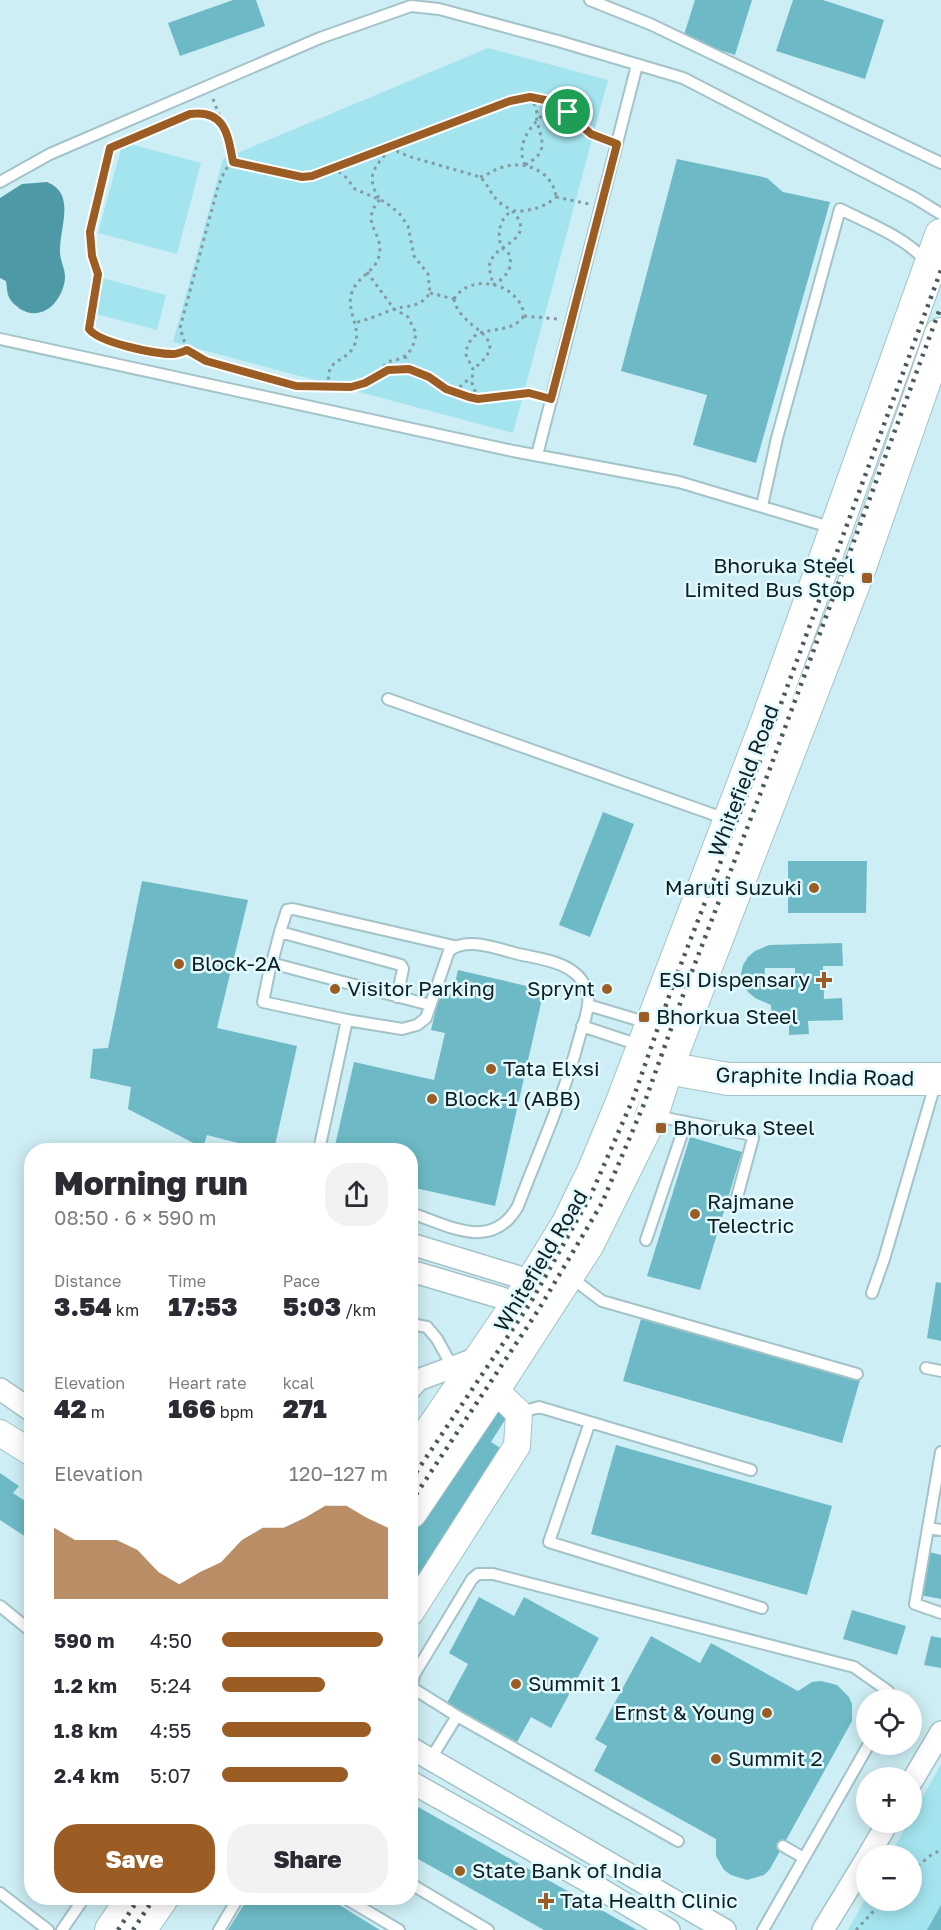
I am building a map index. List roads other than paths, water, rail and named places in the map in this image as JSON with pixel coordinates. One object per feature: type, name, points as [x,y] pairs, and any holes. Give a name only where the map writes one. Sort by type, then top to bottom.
[{"type":"main road","name":"Whitefield Road","points":[[418,1502],[588,1244],[606,1177],[622,1102],[766,724],[941,235]]},
{"type":"main road","name":"Whitefield Road","points":[[667,1068],[858,573],[941,334]]},
{"type":"main road","name":"Graphite India Road","points":[[667,1068],[728,1079],[938,1079]]},
{"type":"main road","points":[[651,1115],[667,1068]]},
{"type":"main road","name":"Whitefield Road","points":[[418,1450],[524,1295],[567,1225],[606,1177],[651,1115]]},
{"type":"main road","points":[[111,1930],[142,1920],[156,1905]]},
{"type":"street","points":[[418,1246],[516,1276],[524,1295],[502,1298],[418,1273]]},
{"type":"street","points":[[418,1380],[482,1357]]},
{"type":"street","points":[[0,1389],[24,1406]]},
{"type":"street","points":[[418,1600],[517,1446],[519,1413],[494,1389]]},
{"type":"street","points":[[0,1433],[24,1448]]},
{"type":"street","points":[[920,1767],[941,1732]]},
{"type":"street","points":[[418,1752],[725,1930]]},
{"type":"street","points":[[418,1786],[589,1882],[669,1930]]},
{"type":"street","points":[[589,1882],[602,1860]]},
{"type":"street","points":[[823,1930],[856,1876]]},
{"type":"lane","points":[[590,0],[650,24],[941,163]]},
{"type":"lane","points":[[0,182],[50,154],[320,38],[410,3],[558,41],[683,78],[915,198],[941,214]]},
{"type":"lane","points":[[537,455],[638,65]]},
{"type":"lane","points":[[762,506],[777,438],[840,209],[902,241],[917,251],[930,265]]},
{"type":"lane","points":[[0,339],[537,455],[679,482],[836,529]]},
{"type":"lane","points":[[388,699],[730,820]]},
{"type":"lane","points":[[418,1216],[450,1227],[478,1233],[486,1233],[511,1219],[571,1068],[588,1005],[588,993],[584,984],[565,966],[551,961],[484,946],[467,944],[454,946],[293,909],[285,912],[263,1002],[347,1020],[402,1029],[409,1028],[426,1018],[444,960],[448,951],[454,946]]},
{"type":"lane","points":[[280,932],[401,965],[403,969],[397,997]]},
{"type":"lane","points":[[272,963],[430,1005]]},
{"type":"lane","points":[[588,1005],[647,1035]]},
{"type":"lane","points":[[321,1143],[347,1020]]},
{"type":"lane","points":[[582,1026],[647,1035]]},
{"type":"lane","points":[[872,1293],[938,1079]]},
{"type":"lane","points":[[651,1115],[744,1133],[753,1137],[736,1201]]},
{"type":"lane","points":[[646,1240],[686,1122]]},
{"type":"lane","points":[[568,1276],[602,1300],[857,1374]]},
{"type":"lane","points":[[418,1325],[427,1327],[437,1338],[453,1368]]},
{"type":"lane","points":[[926,1368],[941,1371]]},
{"type":"lane","points":[[519,1413],[539,1407],[751,1470]]},
{"type":"lane","points":[[590,1422],[549,1542],[762,1608]]},
{"type":"lane","points":[[941,1452],[915,1604],[941,1613]]},
{"type":"lane","points":[[928,1528],[941,1530]]},
{"type":"lane","points":[[418,1668],[472,1579],[478,1574],[493,1574],[854,1667],[885,1689]]},
{"type":"lane","points":[[0,1606],[24,1626]]},
{"type":"lane","points":[[418,1692],[678,1842]]},
{"type":"lane","points":[[430,1760],[457,1716]]},
{"type":"lane","points":[[762,1930],[863,1755]]},
{"type":"lane","points":[[783,1846],[804,1858]]},
{"type":"lane","points":[[418,1888],[488,1930]]},
{"type":"lane","points":[[0,1893],[48,1930]]},
{"type":"lane","points":[[62,1930],[79,1905]]},
{"type":"lane","points":[[219,1930],[234,1905]]},
{"type":"lane","points":[[357,1905],[399,1930]]},
{"type":"railway","points":[[418,1470],[531,1302],[590,1197],[633,1099],[674,982],[758,766],[941,270]]},
{"type":"railway","points":[[418,1491],[539,1309],[602,1203],[644,1104],[941,306]]},
{"type":"railway","points":[[118,1930],[134,1905]]},
{"type":"railway","points":[[133,1930],[149,1905]]},
{"type":"place","name":"Bhoruka Steel Limited Bus Stop","points":[[867,578]]},
{"type":"place","name":"Maruti Suzuki","points":[[814,888]]},
{"type":"place","name":"Block-2A","points":[[179,964]]},
{"type":"place","name":"ESI Dispensary","points":[[824,980]]},
{"type":"place","name":"Visitor Parking","points":[[335,989]]},
{"type":"place","name":"Sprynt","points":[[607,989]]},
{"type":"place","name":"Bhorkua Steel","points":[[644,1017]]},
{"type":"place","name":"Tata Elxsi","points":[[491,1069]]},
{"type":"place","name":"Block-1 (ABB)","points":[[432,1099]]},
{"type":"place","name":"Bhoruka Steel","points":[[661,1128]]},
{"type":"place","name":"Rajmane Telectric","points":[[695,1214]]},
{"type":"place","name":"Summit 1","points":[[516,1684]]},
{"type":"place","name":"Ernst & Young","points":[[767,1713]]},
{"type":"place","name":"Summit 2","points":[[716,1759]]},
{"type":"place","name":"State Bank of India","points":[[460,1871]]},
{"type":"place","name":"Tata Health Clinic","points":[[546,1901]]}]
